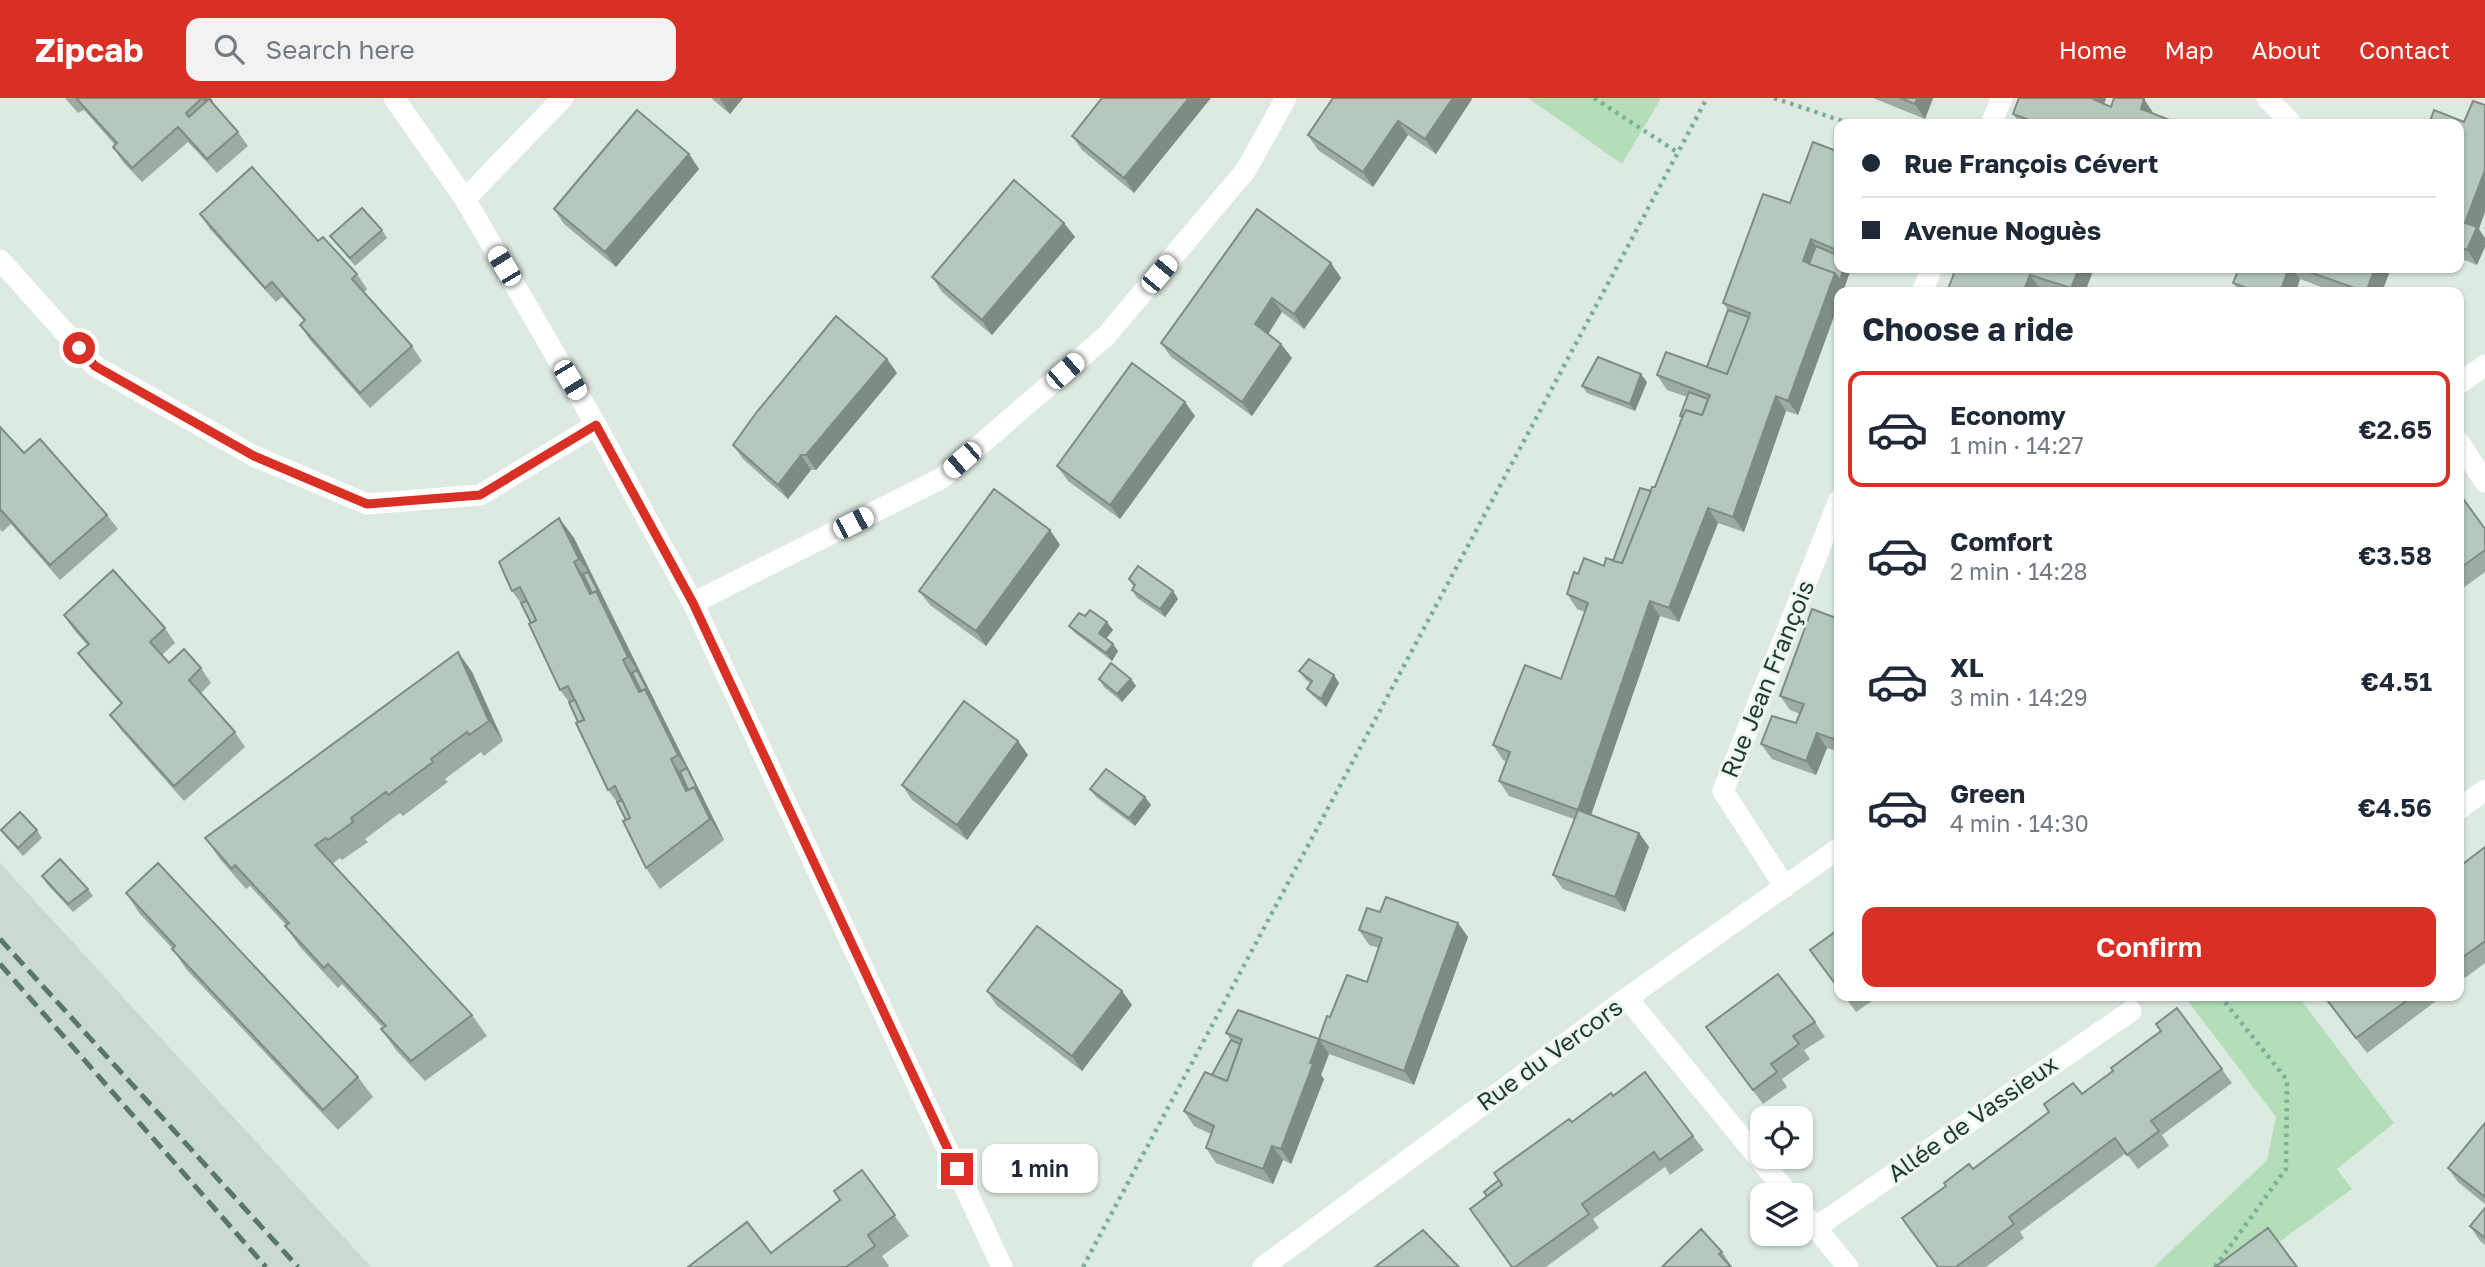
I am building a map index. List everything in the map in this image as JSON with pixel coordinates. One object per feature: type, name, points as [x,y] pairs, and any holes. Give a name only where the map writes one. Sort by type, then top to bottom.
[{"type":"street","points":[[394,98],[465,199],[596,425],[693,603],[1002,1267]]},
{"type":"street","points":[[465,199],[563,98]]},
{"type":"street","points":[[693,603],[942,478],[1106,336],[1246,170],[1286,98]]},
{"type":"street","points":[[1993,119],[2003,98]]},
{"type":"street","points":[[2267,98],[2287,119]]},
{"type":"street","points":[[0,260],[95,366],[254,456],[367,504],[480,495],[596,425]]},
{"type":"street","points":[[2464,380],[2485,365]]},
{"type":"street","points":[[2464,450],[2485,482]]},
{"type":"street","name":"Rue Jean François","points":[[1785,887],[1723,791],[1834,513]]},
{"type":"street","points":[[2464,805],[2485,790]]},
{"type":"street","name":"Rue du Vercors","points":[[1263,1267],[1627,998],[1834,852]]},
{"type":"street","points":[[1627,998],[1779,1183]]},
{"type":"street","name":"Allée de Vassieux","points":[[1815,1228],[2131,1011]]},
{"type":"street","points":[[1813,1225],[1848,1267]]},
{"type":"path","points":[[1594,98],[1677,152]]},
{"type":"path","points":[[1083,1267],[1707,98]]},
{"type":"path","points":[[1774,98],[1836,119]]},
{"type":"path","points":[[2215,1267],[2286,1169],[2287,1080],[2224,1001]]},
{"type":"shaded area","points":[[0,863],[371,1267],[0,1267]]},
{"type":"green space","points":[[1528,98],[1661,98],[1622,164]]},
{"type":"green space","points":[[2188,1001],[2302,1001],[2394,1123],[2337,1169],[2352,1189],[2245,1267],[2154,1267],[2267,1160],[2276,1117]]},
{"type":"building","points":[[76,98],[202,98],[186,113],[189,117],[209,99],[238,132],[207,159],[178,127],[132,168],[113,147],[117,143]]},
{"type":"building","points":[[1102,98],[1189,98],[1124,178],[1072,136]]},
{"type":"building","points":[[1333,98],[1453,98],[1425,139],[1398,121],[1363,172],[1308,135]]},
{"type":"building","points":[[1900,98],[1917,98],[1915,104]]},
{"type":"building","points":[[2019,98],[2091,98],[2111,107],[2114,98],[2141,98],[2144,99],[2141,109],[2167,119],[2026,119],[2013,114]]},
{"type":"building","points":[[2473,101],[2485,105],[2485,170],[2465,223],[2477,227],[2467,250],[2464,249],[2464,122]]},
{"type":"building","points":[[637,110],[689,154],[605,252],[554,209]]},
{"type":"building","points":[[2434,110],[2456,119],[2431,119]]},
{"type":"building","points":[[1813,142],[1834,150],[1834,249],[1811,239],[1803,261],[1835,273],[1788,401],[1776,396],[1733,517],[1708,508],[1669,608],[1650,601],[1578,810],[1499,781],[1510,752],[1493,745],[1525,665],[1561,679],[1588,603],[1567,594],[1574,572],[1578,574],[1584,558],[1604,566],[1606,558],[1622,563],[1684,413],[1686,410],[1702,415],[1710,395],[1657,375],[1666,352],[1727,374],[1750,313],[1723,303],[1763,194],[1790,203]]},
{"type":"building","points":[[252,167],[318,241],[323,237],[357,274],[352,279],[412,346],[360,393],[300,325],[305,320],[272,282],[265,288],[200,214]]},
{"type":"building","points":[[1014,180],[1064,223],[982,320],[932,277]]},
{"type":"building","points":[[362,208],[382,230],[350,258],[330,236]]},
{"type":"building","points":[[1257,209],[1331,263],[1294,314],[1272,298],[1255,324],[1281,344],[1242,402],[1161,343]]},
{"type":"building","points":[[1816,246],[1834,254],[1834,273],[1809,264]]},
{"type":"building","points":[[1954,273],[2077,273],[2071,287],[2030,275],[2025,287],[1949,287]]},
{"type":"building","points":[[2237,273],[2287,273],[2282,287],[2244,287],[2233,283]]},
{"type":"building","points":[[2312,273],[2373,273],[2368,287],[2352,287]]},
{"type":"building","points":[[1728,310],[1749,317],[1727,374],[1707,367]]},
{"type":"building","points":[[836,316],[887,359],[806,455],[801,455],[778,485],[733,445]]},
{"type":"building","points":[[1598,357],[1641,374],[1630,404],[1582,386]]},
{"type":"building","points":[[1132,363],[1185,402],[1110,505],[1057,466]]},
{"type":"building","points":[[1689,392],[1708,399],[1702,415],[1686,410],[1682,417],[1680,416]]},
{"type":"building","points":[[0,427],[24,453],[40,439],[107,515],[50,565],[0,511]]},
{"type":"building","points":[[1640,488],[1651,491],[1622,563],[1613,561]]},
{"type":"building","points":[[994,489],[1050,530],[976,631],[919,591]]},
{"type":"building","points":[[2464,500],[2485,529],[2485,550],[2464,565]]},
{"type":"building","points":[[559,518],[579,559],[574,562],[590,594],[596,591],[628,657],[623,660],[639,692],[645,689],[678,755],[671,759],[686,791],[694,787],[710,819],[646,868],[623,821],[630,818],[615,786],[608,790],[576,723],[584,720],[568,686],[560,690],[529,624],[536,620],[520,587],[512,591],[499,562]]},
{"type":"building","points":[[1138,566],[1173,591],[1160,609],[1132,590],[1135,585],[1129,579]]},
{"type":"building","points":[[113,570],[165,628],[150,642],[169,663],[184,649],[201,668],[189,680],[235,732],[174,786],[110,715],[122,703],[78,653],[89,644],[64,615]]},
{"type":"building","points":[[588,572],[605,604],[596,591],[592,593],[583,574]]},
{"type":"building","points":[[527,601],[536,620],[531,623],[521,603]]},
{"type":"building","points":[[1812,609],[1834,617],[1834,739],[1817,733],[1806,761],[1761,744],[1772,716],[1796,723],[1804,704],[1780,696]]},
{"type":"building","points":[[1090,610],[1107,622],[1099,633],[1113,644],[1106,653],[1069,626],[1079,613],[1085,616]]},
{"type":"building","points":[[458,652],[489,721],[469,735],[467,732],[431,759],[433,762],[351,818],[353,822],[328,840],[326,838],[315,845],[472,1015],[411,1061],[381,1029],[386,1026],[328,964],[324,968],[285,926],[289,923],[235,865],[232,869],[205,838]]},
{"type":"building","points":[[1309,659],[1334,675],[1321,699],[1307,689],[1312,681],[1299,671]]},
{"type":"building","points":[[1111,663],[1131,679],[1117,694],[1099,679]]},
{"type":"building","points":[[637,670],[654,702],[645,689],[641,691],[632,673]]},
{"type":"building","points":[[575,700],[584,720],[578,722],[569,702]]},
{"type":"building","points":[[964,701],[1018,741],[957,825],[902,785]]},
{"type":"building","points":[[687,768],[703,800],[694,787],[688,790],[680,772]]},
{"type":"building","points":[[1106,769],[1145,797],[1129,818],[1090,789]]},
{"type":"building","points":[[622,800],[630,818],[626,820],[617,802]]},
{"type":"building","points":[[1578,810],[1639,833],[1615,897],[1553,875]]},
{"type":"building","points":[[20,812],[37,830],[18,848],[1,830]]},
{"type":"building","points":[[2485,847],[2485,941],[2464,956],[2464,863]]},
{"type":"building","points":[[60,859],[88,889],[68,904],[42,876]]},
{"type":"building","points":[[158,863],[358,1077],[323,1110],[172,949],[175,946],[126,893]]},
{"type":"building","points":[[1386,897],[1458,923],[1404,1071],[1319,1039],[1347,975],[1367,982],[1382,938],[1359,930],[1367,908],[1380,912]]},
{"type":"building","points":[[1037,926],[1122,991],[1072,1056],[987,991]]},
{"type":"building","points":[[1834,933],[1834,982],[1810,950]]},
{"type":"building","points":[[1778,974],[1815,1022],[1793,1036],[1799,1044],[1771,1064],[1777,1072],[1753,1090],[1706,1027]]},
{"type":"building","points":[[2328,1001],[2406,1001],[2356,1038]]},
{"type":"building","points":[[2177,1008],[2222,1069],[2151,1121],[2159,1131],[2127,1155],[2115,1138],[2009,1217],[2014,1224],[1956,1267],[1938,1267],[1902,1218],[1946,1186],[1944,1183],[1969,1164],[1973,1169],[2049,1112],[2044,1104],[2073,1083],[2082,1094],[2113,1071],[2111,1068],[2161,1031],[2156,1024]]},
{"type":"building","points":[[1238,1010],[1319,1039],[1310,1063],[1313,1064],[1281,1149],[1272,1146],[1263,1169],[1206,1148],[1214,1126],[1184,1111],[1205,1072],[1227,1081],[1242,1039],[1226,1033]]},
{"type":"building","points":[[1231,1040],[1240,1044],[1227,1081],[1212,1075]]},
{"type":"building","points":[[1645,1072],[1693,1136],[1660,1160],[1654,1152],[1582,1204],[1589,1214],[1512,1267],[1470,1209],[1502,1185],[1494,1173],[1569,1119],[1572,1122]]},
{"type":"building","points":[[2485,1123],[2485,1197],[2448,1168]]},
{"type":"building","points":[[862,1170],[895,1215],[868,1235],[875,1246],[846,1267],[688,1267],[747,1222],[771,1253],[840,1200],[834,1191]]},
{"type":"building","points":[[1499,1180],[1502,1185],[1487,1196],[1484,1192]]},
{"type":"building","points":[[2485,1208],[2485,1238],[2470,1226]]},
{"type":"building","points":[[2268,1228],[2297,1267],[2215,1267]]},
{"type":"building","points":[[1701,1229],[1722,1252],[1719,1254],[1731,1267],[1662,1267]]},
{"type":"building","points":[[1423,1230],[1459,1267],[1375,1267]]},
{"type":"railway","points":[[0,939],[298,1267]]},
{"type":"railway","points":[[0,964],[266,1267]]},
{"type":"route","points":[[79,348],[95,366],[254,456],[367,504],[480,495],[596,425],[693,603],[957,1169]]}]
